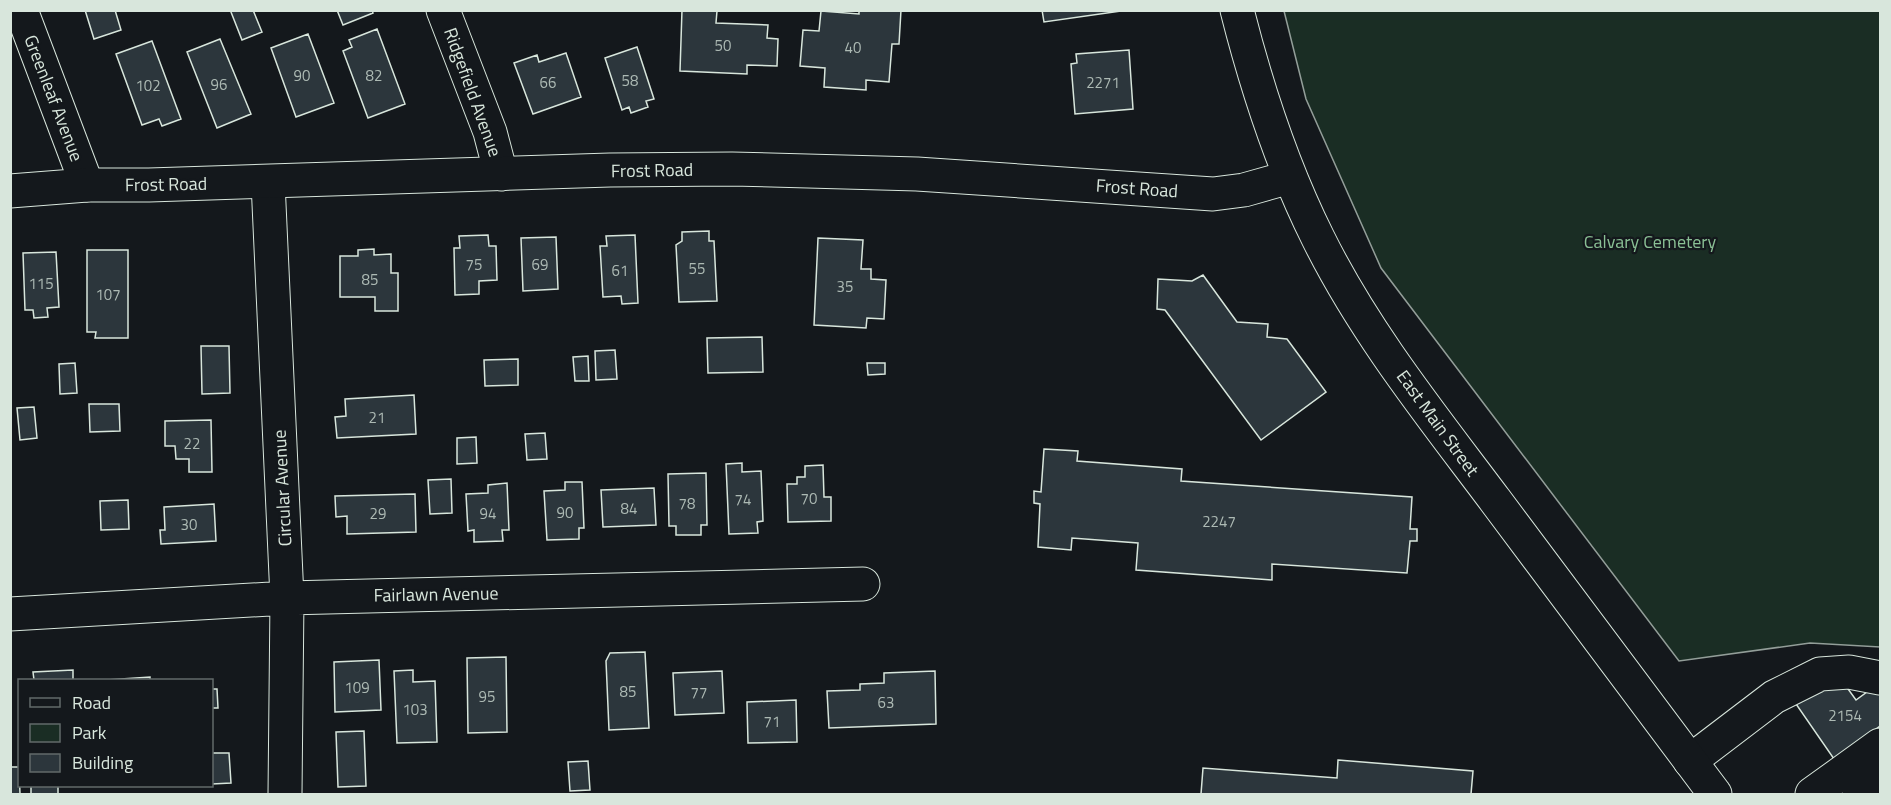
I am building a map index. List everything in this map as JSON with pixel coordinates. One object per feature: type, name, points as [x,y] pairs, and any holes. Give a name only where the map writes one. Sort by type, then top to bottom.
[{"type":"main road","name":"Greenleaf Avenue","points":[[21,10],[87,185]]},
{"type":"main road","name":"Ridgefield Avenue","points":[[443,10],[490,132],[501,174]]},
{"type":"main road","name":"East Main Street","points":[[1237,10],[1256,77],[1290,177],[1318,239],[1342,282],[1403,377],[1715,795]]},
{"type":"main road","name":"Frost Road","points":[[10,191],[87,185],[268,182],[670,169],[826,171],[963,177],[1213,194],[1244,190],[1290,177]]},
{"type":"main road","name":"Circular Avenue","points":[[268,182],[287,598],[285,795]]},
{"type":"main road","name":"Fairlawn Avenue","points":[[10,614],[287,598],[862,584]]},
{"type":"main road","points":[[1690,761],[1774,697],[1820,674],[1849,672],[1881,678]]},
{"type":"main road","points":[[1812,795],[1881,745]]},
{"type":"main road","points":[[1859,795],[1881,779]]},
{"type":"green space","name":"Calvary Cemetery","points":[[1284,11],[1880,11],[1880,647],[1810,643],[1679,661],[1381,268],[1306,99]]},
{"type":"building","points":[[85,10],[115,10],[121,30],[94,39]]},
{"type":"building","points":[[253,10],[262,32],[242,40],[231,12]]},
{"type":"building","points":[[337,10],[372,10],[373,13],[343,25]]},
{"type":"building","points":[[682,10],[717,11],[716,23],[768,25],[767,38],[778,39],[777,66],[747,65],[747,74],[680,71]]},
{"type":"building","points":[[859,10],[901,10],[899,44],[892,44],[889,82],[866,80],[866,90],[824,87],[825,68],[800,66],[803,30],[819,31],[821,11],[859,14]]},
{"type":"building","points":[[1042,10],[1128,10],[1044,22]]},
{"type":"building","points":[[377,29],[405,104],[368,118],[343,51],[352,47],[349,40]]},
{"type":"building","points":[[308,34],[334,103],[296,117],[271,48]]},
{"type":"building","points":[[220,39],[251,114],[217,128],[187,52]]},
{"type":"building","points":[[152,41],[181,119],[162,126],[159,119],[142,125],[116,54]]},
{"type":"building","points":[[637,47],[654,99],[646,101],[648,107],[631,113],[629,107],[622,110],[605,58]]},
{"type":"building","points":[[1129,50],[1133,109],[1075,114],[1071,64],[1077,63],[1076,54]]},
{"type":"building","points":[[566,53],[581,97],[533,114],[514,63],[537,55],[539,62]]},
{"type":"building","points":[[709,231],[709,241],[714,241],[717,301],[679,302],[676,245],[682,241],[682,232]]},
{"type":"building","points":[[488,235],[489,246],[496,246],[497,280],[479,281],[479,294],[455,295],[454,248],[460,248],[459,236]]},
{"type":"building","points":[[635,235],[638,303],[622,304],[621,296],[603,297],[600,246],[607,246],[606,236]]},
{"type":"building","points":[[556,237],[558,289],[523,291],[521,238]]},
{"type":"building","points":[[818,238],[863,240],[861,269],[871,269],[871,279],[886,280],[884,319],[867,318],[866,328],[814,325]]},
{"type":"building","points":[[374,249],[374,255],[391,254],[391,273],[398,273],[398,311],[375,311],[375,297],[340,297],[340,256],[358,256],[358,250]]},
{"type":"building","points":[[87,250],[128,250],[128,338],[95,338],[96,332],[87,332]]},
{"type":"building","points":[[56,252],[59,307],[47,308],[48,317],[34,318],[33,310],[25,310],[23,253]]},
{"type":"building","points":[[1203,275],[1237,322],[1268,324],[1267,337],[1287,339],[1326,392],[1261,440],[1165,310],[1157,309],[1158,279],[1192,281]]},
{"type":"building","points":[[762,337],[763,372],[708,373],[707,338]]},
{"type":"building","points":[[201,346],[229,346],[230,393],[202,394]]},
{"type":"building","points":[[615,350],[617,379],[596,380],[595,351]]},
{"type":"building","points":[[588,356],[589,381],[575,381],[573,357]]},
{"type":"building","points":[[518,359],[518,385],[485,386],[484,360]]},
{"type":"building","points":[[75,363],[77,393],[60,394],[59,364]]},
{"type":"building","points":[[867,363],[885,363],[885,374],[868,375]]},
{"type":"building","points":[[414,395],[416,434],[337,438],[335,417],[346,416],[345,399]]},
{"type":"building","points":[[89,404],[119,404],[120,431],[90,432]]},
{"type":"building","points":[[34,407],[37,438],[20,440],[17,408]]},
{"type":"building","points":[[211,420],[212,472],[189,472],[189,459],[176,459],[175,446],[165,446],[165,421]]},
{"type":"building","points":[[545,433],[547,459],[527,460],[525,434]]},
{"type":"building","points":[[476,437],[477,463],[457,464],[457,438]]},
{"type":"building","points":[[1044,449],[1078,451],[1077,461],[1182,469],[1181,481],[1412,497],[1410,529],[1417,529],[1417,541],[1410,541],[1407,573],[1272,564],[1272,580],[1136,570],[1138,543],[1072,538],[1071,550],[1038,547],[1040,504],[1034,503],[1034,491],[1041,492]]},
{"type":"building","points":[[742,463],[742,472],[761,471],[763,521],[757,522],[758,533],[729,534],[726,464]]},
{"type":"building","points":[[823,465],[824,497],[831,497],[831,521],[788,522],[787,484],[797,484],[797,477],[805,477],[805,466]]},
{"type":"building","points":[[706,473],[707,525],[701,525],[701,535],[676,535],[676,526],[669,526],[668,474]]},
{"type":"building","points":[[451,479],[452,513],[430,514],[428,480]]},
{"type":"building","points":[[565,482],[582,482],[584,528],[579,528],[579,539],[547,540],[544,491],[565,490]]},
{"type":"building","points":[[507,483],[509,530],[502,530],[503,541],[474,542],[474,530],[468,531],[466,494],[488,493],[488,485]]},
{"type":"building","points":[[654,488],[656,525],[603,527],[601,490]]},
{"type":"building","points":[[415,494],[416,532],[347,534],[347,516],[336,517],[335,496]]},
{"type":"building","points":[[128,500],[129,529],[101,530],[100,501]]},
{"type":"building","points":[[214,504],[216,541],[161,544],[160,530],[165,530],[164,507]]},
{"type":"building","points":[[645,652],[649,728],[609,730],[606,661],[610,653]]},
{"type":"building","points":[[506,657],[507,732],[468,733],[467,658]]},
{"type":"building","points":[[379,660],[381,710],[335,712],[334,662]]},
{"type":"building","points":[[73,670],[73,679],[34,679],[33,672]]},
{"type":"building","points":[[413,670],[413,682],[435,681],[437,742],[397,743],[394,671]]},
{"type":"building","points":[[722,671],[724,713],[675,715],[673,673]]},
{"type":"building","points":[[935,671],[936,724],[829,728],[827,691],[860,690],[860,684],[884,683],[884,673]]},
{"type":"building","points":[[150,677],[150,679],[121,679]]},
{"type":"building","points":[[1830,680],[1843,682],[1856,700],[1878,684],[1880,688],[1880,726],[1834,759],[1796,704]]},
{"type":"building","points":[[213,689],[217,689],[218,708],[213,708]]},
{"type":"building","points":[[796,700],[797,742],[748,743],[747,702]]},
{"type":"building","points":[[364,731],[366,786],[338,787],[336,732]]},
{"type":"building","points":[[213,753],[229,753],[231,783],[213,784]]},
{"type":"building","points":[[1338,760],[1473,771],[1471,794],[1201,794],[1203,768],[1337,778]]},
{"type":"building","points":[[588,761],[590,790],[570,791],[568,762]]},
{"type":"building","points":[[10,767],[18,767],[20,794],[10,794]]},
{"type":"building","points":[[31,787],[58,787],[58,794],[31,794]]}]
